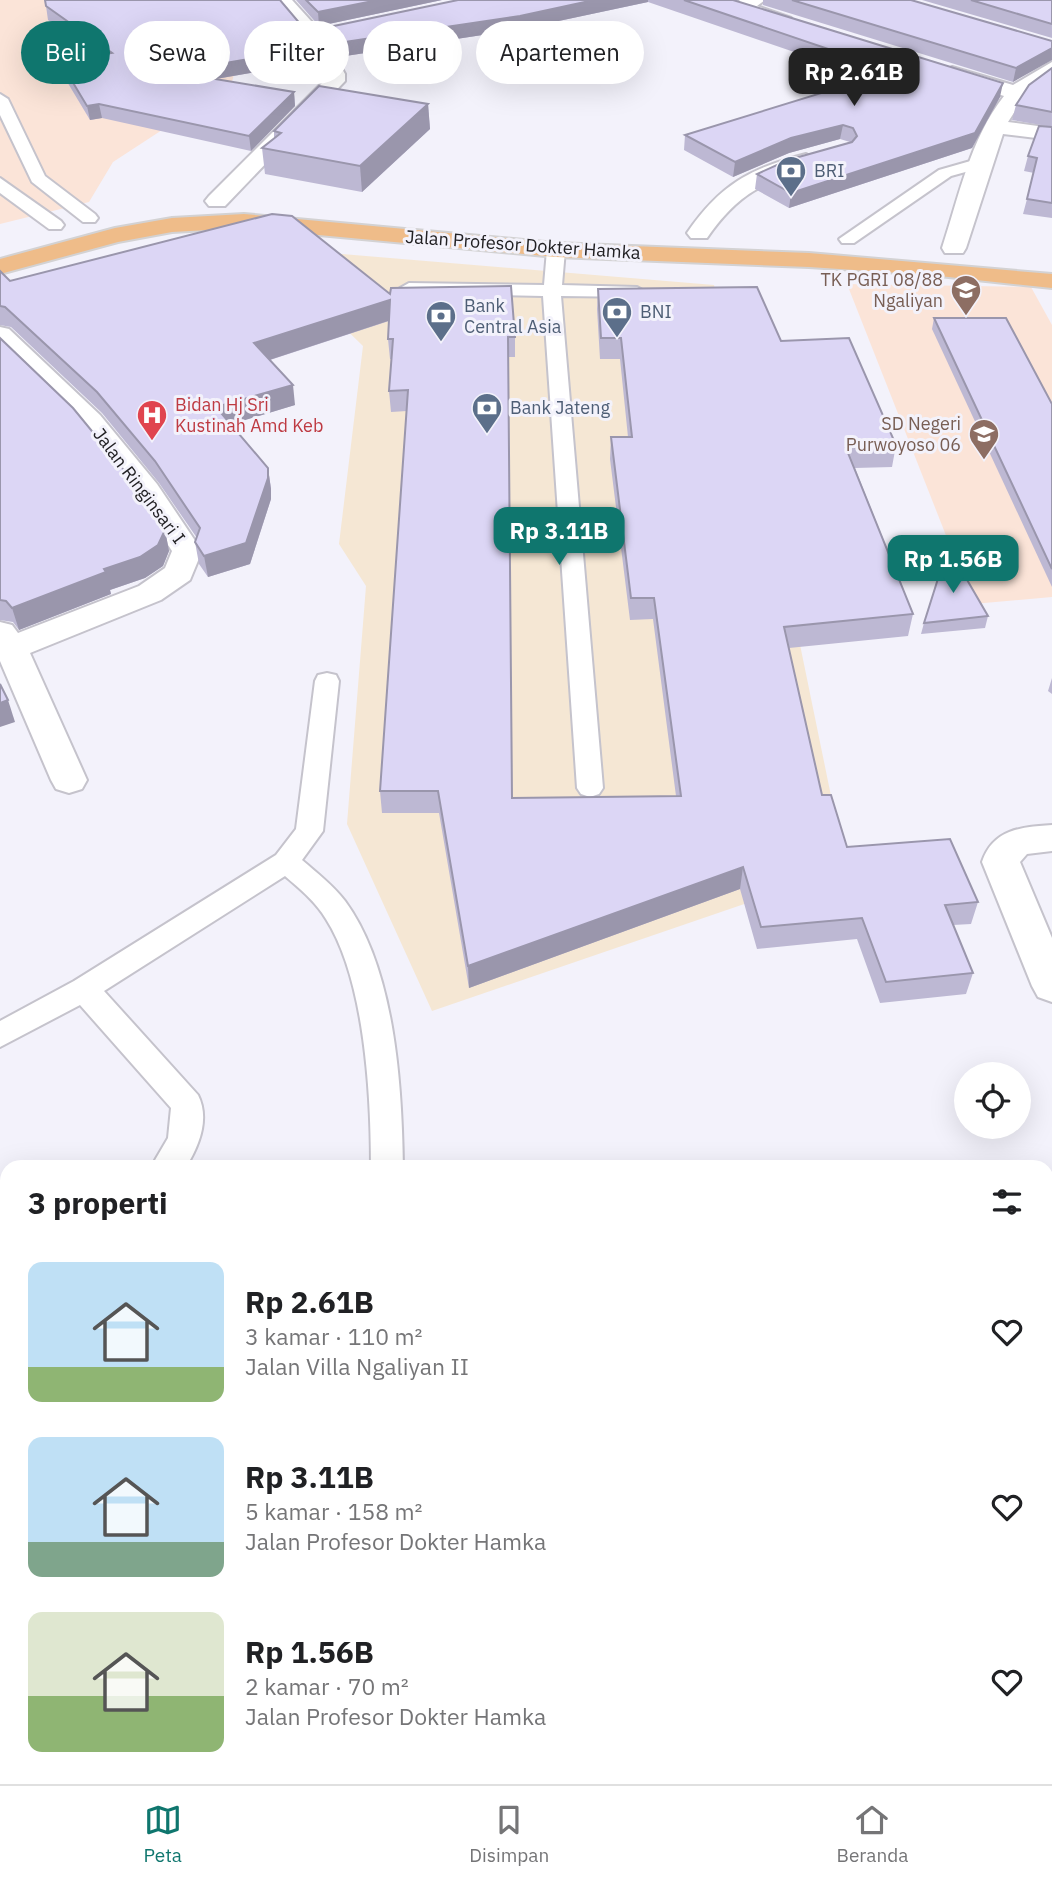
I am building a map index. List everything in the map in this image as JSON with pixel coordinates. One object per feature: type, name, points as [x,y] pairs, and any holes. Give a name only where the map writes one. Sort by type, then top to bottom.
[{"type":"main road","name":"Jalan Profesor Dokter Hamka","points":[[44,229],[130,209],[217,201],[268,201],[540,226]]},
{"type":"main road","points":[[89,218],[115,235]]},
{"type":"main road","name":"Jalan Profesor Dokter Hamka","points":[[0,267],[115,235],[172,225],[244,220],[556,250],[806,249],[848,239],[954,248],[1052,261]]},
{"type":"main road","points":[[44,229],[77,245]]},
{"type":"main road","name":"Jalan Profesor Dokter Hamka","points":[[673,232],[699,233],[930,268],[1052,281]]},
{"type":"street","points":[[282,0],[301,21]]},
{"type":"street","points":[[749,2],[742,9],[808,29]]},
{"type":"street","points":[[938,69],[1016,93]]},
{"type":"street","points":[[954,248],[981,163],[997,127],[1016,93],[1047,77]]},
{"type":"street","points":[[217,201],[332,84]]},
{"type":"street","points":[[997,127],[1052,134]]},
{"type":"street","points":[[699,233],[719,203],[732,191],[751,180],[828,153]]},
{"type":"street","name":"Jalan Ringinsari I","points":[[0,335],[90,421],[147,490],[187,551],[178,573],[158,588],[6,640]]},
{"type":"street","points":[[6,640],[69,779]]},
{"type":"street","points":[[1052,838],[1022,841],[1008,846],[1002,852],[1001,862],[1052,986]]},
{"type":"lane","points":[[0,99],[6,128],[38,179],[89,218]]},
{"type":"lane","points":[[848,239],[935,179],[981,163]]},
{"type":"lane","points":[[1,185],[38,179]]},
{"type":"lane","points":[[1,185],[44,229]]},
{"type":"lane","points":[[556,250],[552,292],[590,788]]},
{"type":"lane","points":[[409,288],[660,292]]},
{"type":"lane","points":[[0,1035],[84,989],[286,862],[309,831],[327,681]]},
{"type":"lane","points":[[286,862],[311,882],[339,915],[351,941],[372,1017],[388,1135],[387,1160]]},
{"type":"lane","points":[[84,989],[187,1104],[189,1128],[182,1149],[173,1160]]},
{"type":"shaded area","points":[[0,0],[187,0],[208,21],[124,21],[124,84],[230,84],[230,43],[240,53],[231,85],[113,162],[89,202],[0,224]]},
{"type":"shaded area","points":[[306,251],[714,285],[789,591],[846,869],[432,1011],[347,824],[366,586],[339,544],[363,346],[326,310]]},
{"type":"shaded area","name":"SD Negeri Purwoyoso 06","points":[[847,284],[1031,287],[1052,325],[1052,597],[973,604]]},
{"type":"building","points":[[45,0],[280,0],[298,21],[244,21],[244,60],[230,62],[230,21],[124,21],[124,84],[230,84],[230,81],[294,92],[249,136],[99,104],[87,106],[74,84],[110,84],[110,21],[67,21],[46,6]]},
{"type":"building","points":[[306,0],[378,0],[318,12]]},
{"type":"building","points":[[458,0],[594,0],[520,16],[462,25],[462,21],[363,21],[363,39],[349,41],[349,23]]},
{"type":"building","points":[[684,0],[733,0],[1003,83],[975,133],[791,193],[757,174],[788,160],[852,142],[857,136],[853,128],[843,125],[791,138],[735,162],[685,135],[893,71]]},
{"type":"building","points":[[792,0],[911,0],[1052,41],[1052,48],[1016,68]]},
{"type":"building","points":[[971,0],[1052,0],[1052,24]]},
{"type":"building","points":[[1052,68],[1052,112],[1016,105],[1029,85]]},
{"type":"building","points":[[319,86],[428,104],[360,166],[262,148],[281,133],[274,131]]},
{"type":"building","points":[[1039,126],[1052,127],[1052,203],[1027,199],[1037,158],[1028,156]]},
{"type":"building","points":[[272,214],[292,216],[390,294],[391,288],[511,286],[515,337],[508,337],[512,798],[681,796],[654,598],[631,598],[611,437],[632,437],[621,338],[601,338],[598,289],[757,287],[781,341],[849,338],[896,445],[846,448],[913,614],[784,627],[822,795],[831,795],[847,847],[950,839],[978,902],[945,905],[973,973],[886,982],[862,918],[761,927],[743,867],[468,966],[438,791],[380,791],[408,390],[389,391],[393,339],[388,339],[390,300],[254,343],[293,385],[216,407],[268,468],[268,478],[246,543],[204,556],[195,542],[200,528],[155,461],[97,392],[5,307],[0,306],[0,271],[10,281]]},
{"type":"building","points":[[934,318],[1006,318],[1052,404],[1052,569]]},
{"type":"building","points":[[0,338],[73,408],[128,475],[165,530],[158,545],[140,557],[104,569],[106,572],[12,608],[6,601],[0,600]]},
{"type":"building","points":[[948,547],[988,616],[924,623]]},
{"type":"building","points":[[0,684],[8,700],[0,703]]},
{"type":"place","name":"BRI","points":[[791,198]]},
{"type":"place","name":"TK PGRI 08/88 Ngaliyan","points":[[966,317]]},
{"type":"place","name":"BNI","points":[[617,339]]},
{"type":"place","name":"Bank Central Asia","points":[[441,343]]},
{"type":"place","name":"Bank Jateng","points":[[487,435]]},
{"type":"place","name":"Bidan Hj Sri Kustinah Amd Keb","points":[[152,442]]},
{"type":"place","name":"SD Negeri Purwoyoso 06","points":[[984,461]]}]
